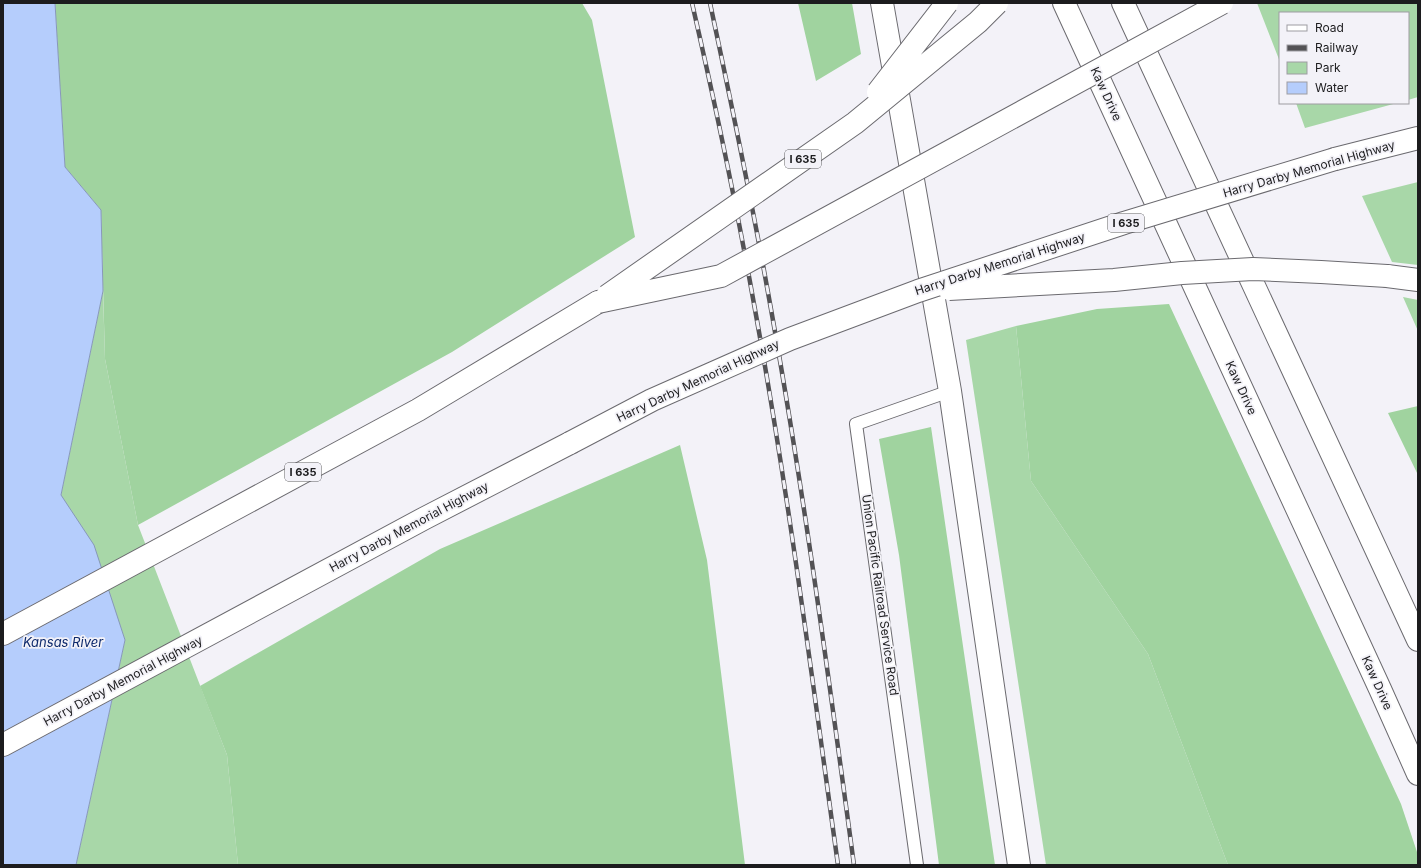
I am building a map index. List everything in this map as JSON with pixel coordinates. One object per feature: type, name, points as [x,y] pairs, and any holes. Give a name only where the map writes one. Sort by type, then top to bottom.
[{"type":"main road","points":[[882,3],[950,392],[1019,865]]},
{"type":"main road","points":[[855,123],[947,3]]},
{"type":"main road","name":"I 635","points":[[3,634],[418,410],[598,302],[855,123],[978,22],[997,3]]},
{"type":"main road","name":"Kaw Drive","points":[[1064,3],[1418,774]]},
{"type":"main road","points":[[1123,3],[1418,640]]},
{"type":"main road","points":[[598,302],[721,276],[1222,3]]},
{"type":"main road","name":"Harry Darby Memorial Highway","points":[[3,745],[418,522],[652,400],[790,339],[918,291],[1124,224],[1335,159],[1418,138]]},
{"type":"main road","points":[[918,291],[1114,280],[1182,273],[1253,270],[1387,276],[1418,280]]},
{"type":"lane","name":"Union Pacific Railroad Service Road","points":[[917,865],[856,424],[950,392]]},
{"type":"green space","points":[[55,3],[582,3],[592,20],[635,237],[452,352],[138,525],[105,359],[101,210],[65,167]]},
{"type":"green space","points":[[798,3],[852,3],[861,54],[816,81]]},
{"type":"green space","points":[[1257,3],[1418,3],[1418,97],[1409,100],[1409,12],[1279,12],[1279,59]]},
{"type":"green space","points":[[1296,104],[1393,104],[1305,128]]},
{"type":"green space","points":[[1418,182],[1418,265],[1392,262],[1362,196]]},
{"type":"green space","points":[[103,291],[105,359],[138,525],[227,755],[238,865],[76,865],[125,640],[61,495]]},
{"type":"green space","points":[[1403,297],[1418,300],[1418,331]]},
{"type":"green space","points":[[1169,304],[1401,804],[1418,855],[1418,865],[1228,865],[1148,654],[1031,481],[1016,326],[1097,309]]},
{"type":"green space","points":[[1016,326],[1031,481],[1148,654],[1228,865],[1046,865],[966,340]]},
{"type":"green space","points":[[1418,406],[1418,475],[1388,413]]},
{"type":"green space","points":[[931,427],[995,865],[939,865],[899,555],[879,439]]},
{"type":"green space","points":[[680,445],[707,560],[745,865],[238,865],[227,755],[200,686],[440,549]]},
{"type":"water","name":"Kansas River","points":[[3,3],[55,3],[65,167],[101,210],[103,291],[61,495],[94,545],[125,640],[76,865],[3,865]]},
{"type":"railway","points":[[692,3],[733,191],[778,444],[838,865]]},
{"type":"railway","points":[[710,3],[747,180],[780,359],[814,576],[854,865]]}]
